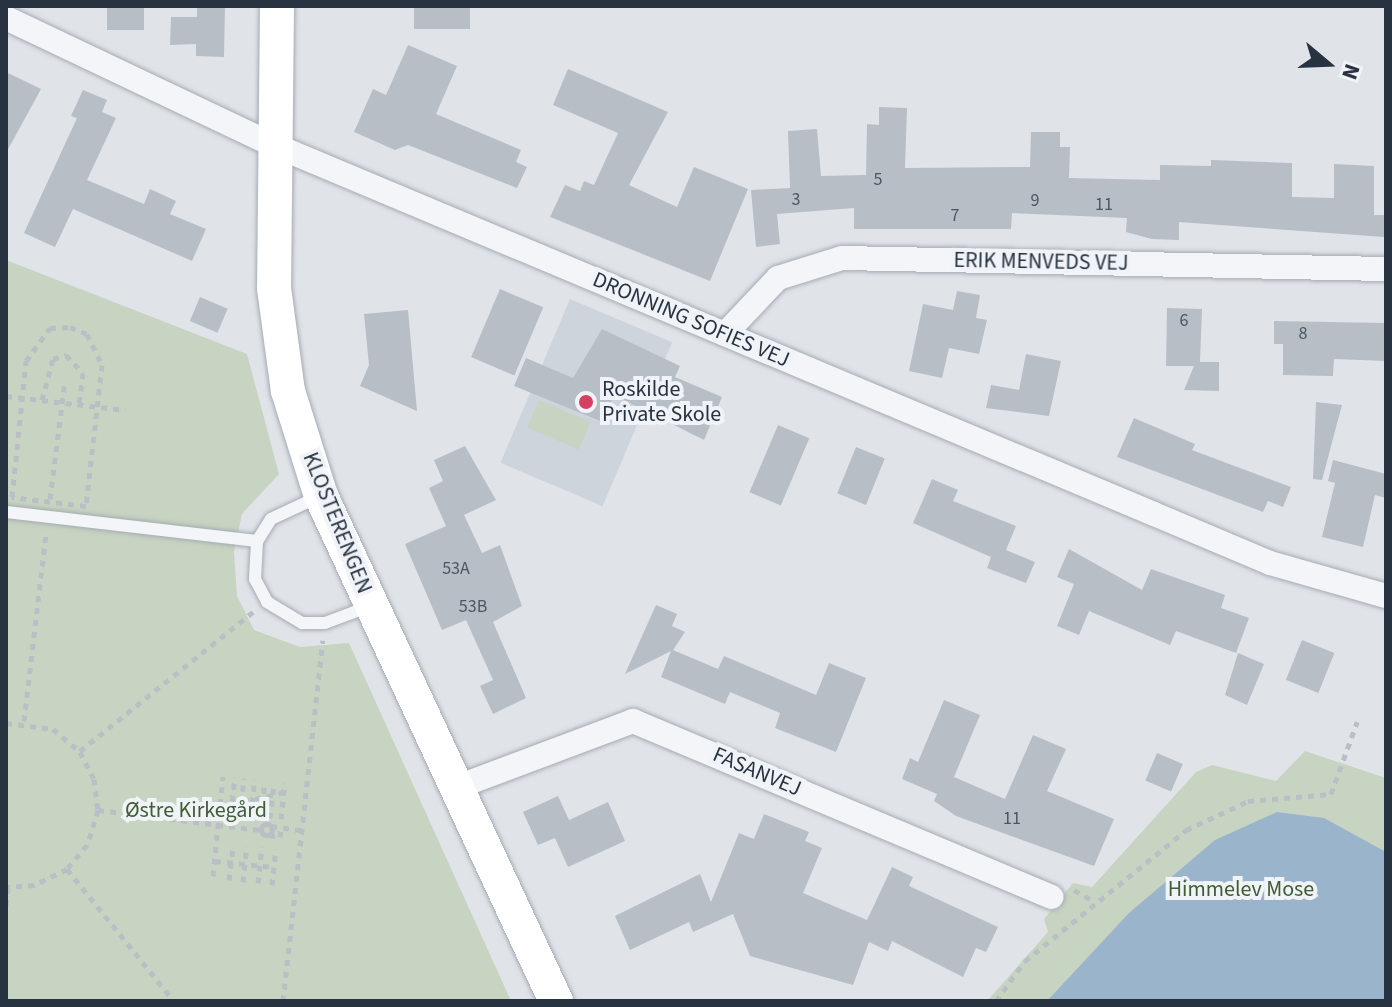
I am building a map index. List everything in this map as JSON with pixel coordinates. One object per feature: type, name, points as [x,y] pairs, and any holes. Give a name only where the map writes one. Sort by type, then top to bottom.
[{"type":"street","name":"KLOSTERENGEN","points":[[277,6],[274,145],[278,316],[288,391],[321,496],[371,606],[460,786],[556,1001]]},
{"type":"street","name":"DRONNING SOFIES VEJ","points":[[6,18],[274,145],[1270,563],[1386,596]]},
{"type":"street","name":"ERIK MENVEDS VEJ","points":[[725,334],[778,278],[842,258],[1386,269]]},
{"type":"street","name":"FASANVEJ","points":[[460,786],[633,721],[1060,893]]},
{"type":"lane","points":[[321,496],[271,519],[257,541],[255,579],[267,602],[302,623],[325,623],[371,606]]},
{"type":"lane","points":[[6,512],[257,541]]},
{"type":"path","points":[[70,327],[98,347],[98,407],[86,506],[12,497],[23,398],[35,341],[50,328],[70,327]]},
{"type":"path","points":[[42,400],[53,359],[66,355],[83,373],[79,404]]},
{"type":"path","points":[[24,721],[65,381]]},
{"type":"path","points":[[6,396],[125,410]]},
{"type":"path","points":[[80,752],[267,602]]},
{"type":"path","points":[[283,1001],[325,623]]},
{"type":"path","points":[[6,723],[24,721],[53,729],[80,752],[94,779],[98,810],[87,845],[67,869],[7,887],[6,905]]},
{"type":"path","points":[[996,1001],[1025,961],[1094,901],[1186,830],[1248,801],[1331,794],[1357,722]]},
{"type":"path","points":[[213,876],[223,776]]},
{"type":"path","points":[[231,813],[235,777]]},
{"type":"path","points":[[240,815],[244,778]]},
{"type":"path","points":[[251,815],[255,779]]},
{"type":"path","points":[[261,817],[265,781]]},
{"type":"path","points":[[270,818],[274,783]]},
{"type":"path","points":[[281,819],[285,783]]},
{"type":"path","points":[[220,807],[284,792]]},
{"type":"path","points":[[98,810],[261,830],[280,837],[281,828]]},
{"type":"path","points":[[261,830],[271,826],[301,830]]},
{"type":"path","points":[[269,835],[271,826]]},
{"type":"path","points":[[229,880],[233,845]]},
{"type":"path","points":[[243,882],[247,846]]},
{"type":"path","points":[[258,883],[262,847]]},
{"type":"path","points":[[272,885],[276,849]]},
{"type":"path","points":[[215,861],[274,867]]},
{"type":"path","points":[[67,869],[174,1001]]},
{"type":"path","points":[[1060,893],[1094,901]]},
{"type":"shaded area","name":"Roskilde Private Skole","points":[[570,299],[672,342],[603,506],[500,463]]},
{"type":"green space","name":"Østre Kirkegård","points":[[6,260],[247,354],[279,474],[242,514],[234,552],[237,596],[254,630],[300,647],[349,643],[511,1001],[6,1001]]},
{"type":"green space","points":[[539,400],[591,422],[579,449],[527,428]]},
{"type":"green space","name":"Himmelev Mose","points":[[1305,751],[1386,778],[1386,1001],[987,1001],[1048,932],[1044,919],[1073,883],[1092,887],[1196,772],[1212,765],[1276,781]]},
{"type":"water","name":"Himmelev Mose","points":[[1277,812],[1324,818],[1386,852],[1386,1001],[1047,1001],[1129,913],[1215,840]]},
{"type":"building","points":[[107,6],[144,6],[144,30],[107,30]]},
{"type":"building","points":[[197,6],[225,6],[224,57],[196,56],[196,44],[170,45],[171,17],[197,17]]},
{"type":"building","points":[[414,6],[470,6],[470,29],[414,29]]},
{"type":"building","points":[[408,45],[457,66],[436,114],[521,150],[516,162],[527,167],[517,188],[408,145],[395,150],[354,132],[373,89],[386,95]]},
{"type":"building","points":[[568,69],[668,112],[629,185],[677,207],[694,167],[748,189],[710,281],[550,217],[565,185],[580,191],[584,181],[594,185],[618,133],[553,105]]},
{"type":"building","points":[[6,72],[41,89],[6,153]]},
{"type":"building","points":[[83,90],[107,100],[102,112],[116,118],[87,180],[144,204],[150,189],[176,201],[170,214],[206,229],[192,261],[73,209],[55,247],[24,233],[77,118],[71,116]]},
{"type":"building","points":[[879,107],[907,108],[905,168],[1030,167],[1031,132],[1060,132],[1060,147],[1070,147],[1069,178],[1160,180],[1160,165],[1211,166],[1211,160],[1292,163],[1292,197],[1334,198],[1334,164],[1374,166],[1374,215],[1385,215],[1384,237],[1179,222],[1179,240],[1152,239],[1126,232],[1127,218],[1012,213],[1011,229],[854,229],[854,208],[777,214],[780,244],[756,247],[751,190],[790,188],[788,131],[817,129],[821,176],[866,175],[867,124],[879,125]]},
{"type":"building","points":[[500,289],[543,307],[514,375],[471,357]]},
{"type":"building","points":[[957,291],[980,295],[976,318],[987,320],[979,354],[949,348],[942,378],[909,371],[923,304],[953,310]]},
{"type":"building","points":[[200,297],[228,309],[217,333],[190,321]]},
{"type":"building","points":[[1167,308],[1202,309],[1200,362],[1219,362],[1219,391],[1184,390],[1194,366],[1166,366]]},
{"type":"building","points":[[408,310],[417,411],[360,386],[369,365],[364,314]]},
{"type":"building","points":[[1274,321],[1386,323],[1386,361],[1334,359],[1333,376],[1283,375],[1283,344],[1274,344]]},
{"type":"building","points":[[602,329],[680,366],[675,377],[722,397],[704,440],[614,395],[603,422],[514,386],[526,358],[573,378]]},
{"type":"building","points":[[1026,354],[1061,361],[1049,416],[986,408],[991,385],[1019,390]]},
{"type":"building","points":[[1316,402],[1342,405],[1322,480],[1313,479]]},
{"type":"building","points":[[1134,418],[1195,444],[1192,450],[1291,487],[1283,507],[1268,501],[1263,512],[1117,457]]},
{"type":"building","points":[[778,425],[809,438],[781,505],[749,492]]},
{"type":"building","points":[[465,446],[496,500],[464,515],[482,553],[500,545],[522,606],[493,622],[526,698],[493,714],[480,686],[493,680],[466,620],[442,630],[405,544],[446,526],[429,488],[443,481],[434,460]]},
{"type":"building","points":[[856,447],[885,459],[866,505],[837,493]]},
{"type":"building","points":[[1333,460],[1386,474],[1386,498],[1375,495],[1363,547],[1322,537],[1335,483],[1328,481]]},
{"type":"building","points":[[932,479],[958,490],[953,501],[1016,526],[1006,550],[1035,562],[1026,583],[987,568],[991,557],[913,523]]},
{"type":"building","points":[[1069,549],[1142,590],[1151,569],[1225,595],[1221,608],[1249,618],[1236,653],[1176,631],[1170,645],[1089,611],[1079,635],[1057,626],[1074,584],[1057,577]]},
{"type":"building","points":[[656,605],[677,614],[672,626],[685,632],[673,650],[718,669],[724,656],[816,695],[829,663],[866,678],[836,752],[775,728],[780,713],[730,692],[725,704],[661,677],[671,651],[625,674]]},
{"type":"building","points":[[1302,640],[1334,653],[1318,693],[1286,680]]},
{"type":"building","points":[[1238,653],[1264,664],[1247,705],[1225,695]]},
{"type":"building","points":[[944,700],[980,715],[954,777],[1005,799],[1033,735],[1066,749],[1047,791],[1114,819],[1094,866],[956,816],[934,801],[937,794],[902,779],[910,758],[918,762]]},
{"type":"building","points":[[1157,753],[1183,764],[1171,792],[1145,781]]},
{"type":"building","points":[[558,796],[569,820],[608,802],[625,841],[568,867],[555,838],[538,845],[523,812]]},
{"type":"building","points":[[764,814],[809,832],[805,841],[822,848],[803,893],[867,920],[892,867],[913,877],[909,886],[998,927],[986,952],[976,948],[963,977],[892,941],[888,951],[869,942],[853,985],[750,956],[733,914],[693,932],[689,922],[630,950],[615,916],[700,874],[711,902],[739,833],[754,839]]},
{"type":"place","name":"Roskilde Private Skole","points":[[586,402]]}]
